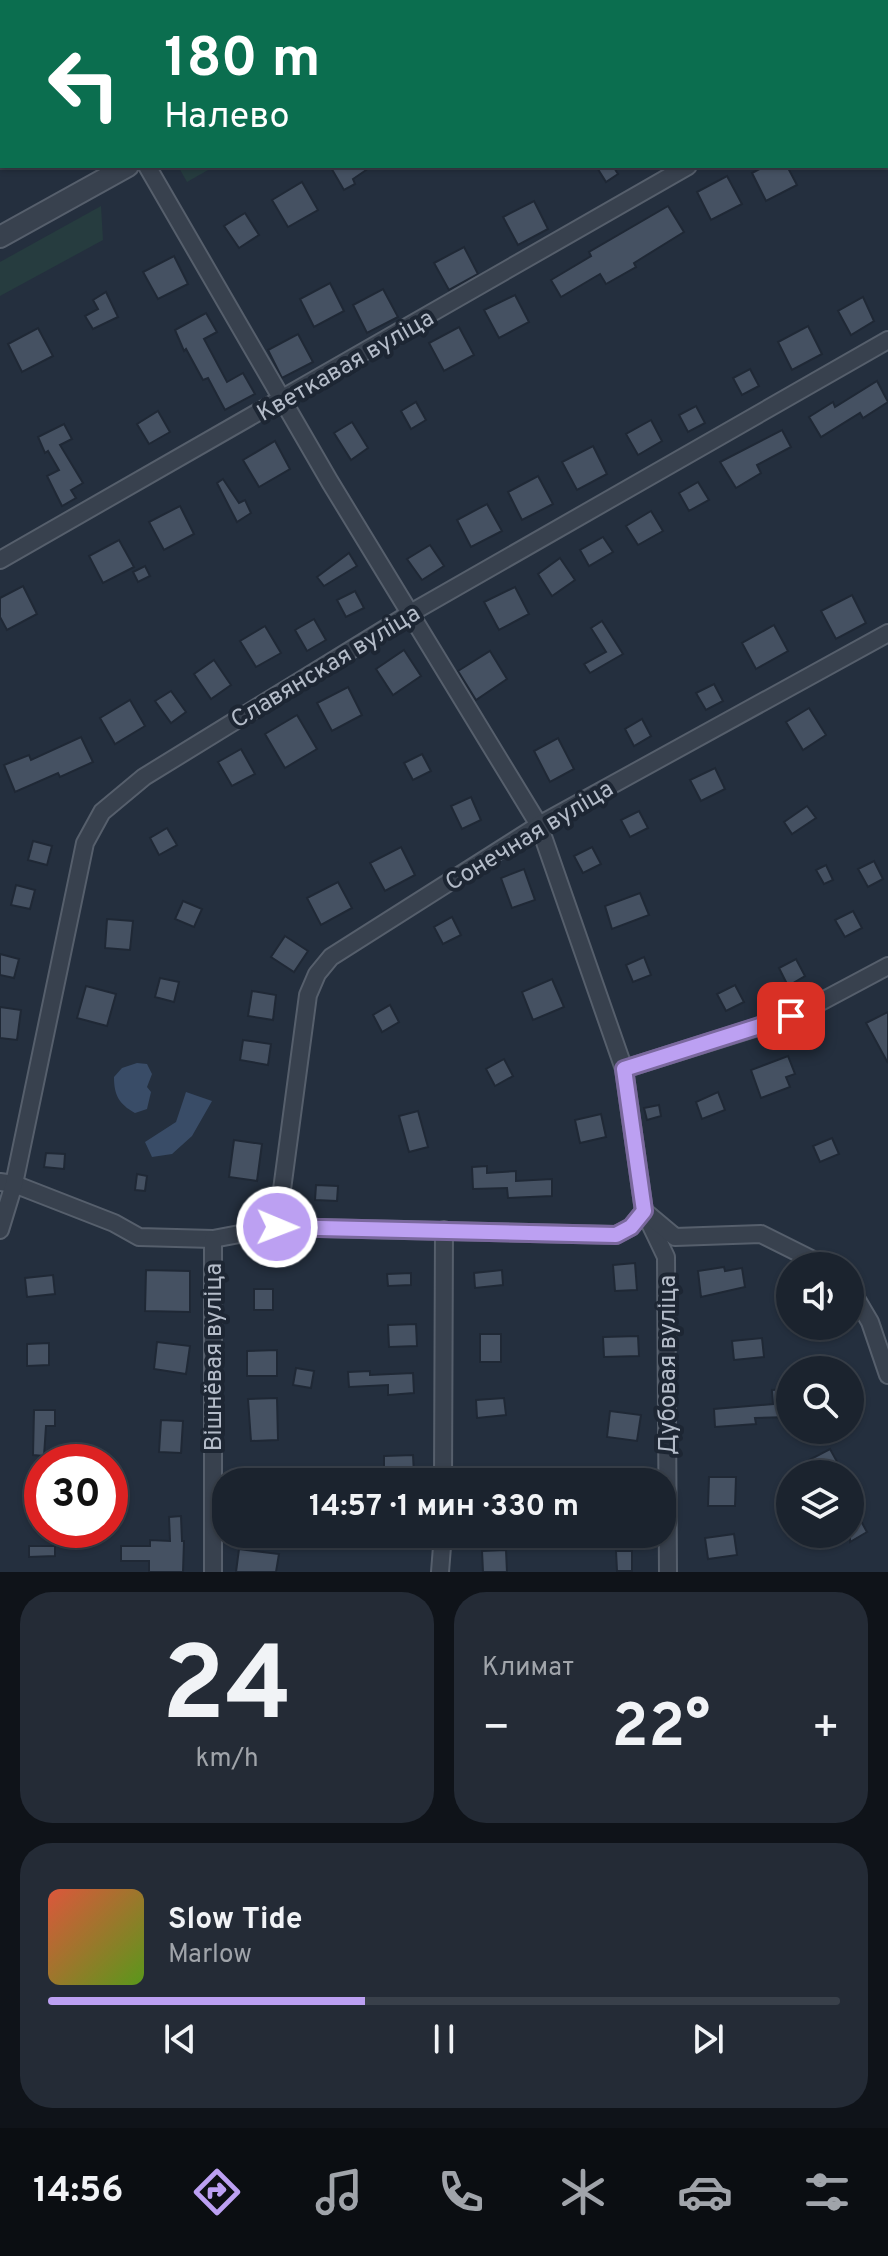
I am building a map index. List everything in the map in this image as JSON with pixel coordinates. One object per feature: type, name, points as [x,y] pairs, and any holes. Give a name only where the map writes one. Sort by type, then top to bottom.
[{"type":"street","points":[[0,237],[124,168]]},
{"type":"street","name":"Дубовая вуліца","points":[[148,168],[409,614],[492,744],[539,825],[624,1069],[644,1211],[666,1257],[668,1572]]},
{"type":"street","name":"Кветкавая вуліца","points":[[0,560],[685,168]]},
{"type":"street","name":"Славянская вуліца","points":[[0,1230],[7,1183],[85,843],[102,812],[144,777],[409,614],[888,340]]},
{"type":"street","name":"Сонечная вуліца","points":[[277,1227],[308,995],[317,974],[331,957],[539,825],[888,633]]},
{"type":"street","points":[[624,1069],[796,1015],[888,966]]},
{"type":"street","points":[[7,1183],[114,1223],[139,1237],[213,1239],[277,1227],[616,1235],[631,1227],[644,1211],[675,1237],[761,1234],[797,1252]]},
{"type":"street","points":[[443,1468],[444,1230]]},
{"type":"street","name":"Вішнёвая вуліца","points":[[213,1239],[213,1572]]},
{"type":"street","points":[[864,1312],[888,1375]]},
{"type":"street","points":[[440,1572],[442,1548]]},
{"type":"green space","points":[[179,168],[212,168],[187,182]]},
{"type":"green space","points":[[101,206],[103,240],[0,296],[0,262]]},
{"type":"water","points":[[137,1063],[147,1064],[152,1074],[147,1087],[151,1092],[147,1109],[135,1113],[118,1098],[114,1077],[122,1068]]},
{"type":"water","points":[[186,1092],[212,1101],[192,1136],[172,1154],[152,1157],[145,1142],[176,1122]]},
{"type":"building","points":[[331,168],[369,168],[353,179],[355,184],[344,190]]},
{"type":"building","points":[[597,168],[614,168],[618,174],[606,182]]},
{"type":"building","points":[[761,168],[788,168],[797,185],[766,201],[752,173]]},
{"type":"building","points":[[727,176],[742,204],[711,220],[697,192]]},
{"type":"building","points":[[302,182],[318,210],[288,227],[272,200]]},
{"type":"building","points":[[534,201],[548,229],[518,245],[503,217]]},
{"type":"building","points":[[668,206],[684,232],[634,263],[636,267],[606,284],[600,274],[561,297],[551,280],[591,256],[589,252]]},
{"type":"building","points":[[245,213],[259,235],[239,248],[224,226]]},
{"type":"building","points":[[464,247],[478,274],[449,290],[434,263]]},
{"type":"building","points":[[174,256],[188,284],[158,299],[143,272]]},
{"type":"building","points":[[330,283],[344,311],[314,327],[300,299]]},
{"type":"building","points":[[383,289],[398,317],[367,333],[353,305]]},
{"type":"building","points":[[106,292],[118,317],[93,329],[85,316],[98,309],[93,300]]},
{"type":"building","points":[[515,295],[529,322],[499,338],[484,310]]},
{"type":"building","points":[[863,297],[874,321],[851,335],[838,311]]},
{"type":"building","points":[[206,313],[217,332],[204,339],[227,382],[243,373],[255,394],[225,410],[208,378],[203,380],[186,349],[184,351],[175,330]]},
{"type":"building","points":[[808,326],[822,354],[792,370],[778,342]]},
{"type":"building","points":[[459,327],[474,355],[444,371],[429,343]]},
{"type":"building","points":[[38,328],[53,356],[22,372],[8,344]]},
{"type":"building","points":[[298,334],[313,362],[282,378],[268,350]]},
{"type":"building","points":[[750,369],[759,386],[742,395],[733,378]]},
{"type":"building","points":[[877,381],[888,402],[863,418],[860,413],[821,437],[809,417],[833,402],[835,407]]},
{"type":"building","points":[[416,402],[426,420],[411,429],[401,411]]},
{"type":"building","points":[[696,406],[705,423],[688,432],[679,415]]},
{"type":"building","points":[[158,411],[170,432],[149,444],[137,424]]},
{"type":"building","points":[[651,420],[662,441],[638,455],[626,434]]},
{"type":"building","points":[[352,422],[368,448],[351,460],[334,433]]},
{"type":"building","points":[[64,424],[72,439],[60,445],[83,483],[71,490],[76,498],[62,506],[47,476],[59,470],[48,451],[45,453],[38,437]]},
{"type":"building","points":[[782,430],[791,447],[757,465],[761,473],[736,488],[720,462]]},
{"type":"building","points":[[275,441],[290,469],[259,487],[243,460]]},
{"type":"building","points":[[593,446],[607,474],[577,490],[562,462]]},
{"type":"building","points":[[538,476],[553,504],[522,520],[508,492]]},
{"type":"building","points":[[223,479],[239,503],[245,500],[251,513],[237,522],[217,483]]},
{"type":"building","points":[[698,482],[709,500],[689,511],[679,493]]},
{"type":"building","points":[[487,504],[502,531],[471,547],[457,520]]},
{"type":"building","points":[[180,506],[194,534],[164,550],[149,522]]},
{"type":"building","points":[[651,511],[663,531],[638,545],[626,526]]},
{"type":"building","points":[[603,537],[613,552],[589,566],[580,550]]},
{"type":"building","points":[[119,540],[134,567],[103,583],[89,556]]},
{"type":"building","points":[[430,545],[444,566],[422,580],[407,559]]},
{"type":"building","points":[[349,553],[357,566],[324,586],[317,577]]},
{"type":"building","points":[[560,558],[575,580],[552,596],[538,574]]},
{"type":"building","points":[[145,566],[150,576],[138,582],[133,572]]},
{"type":"building","points":[[23,586],[37,614],[7,630],[0,617],[0,598]]},
{"type":"building","points":[[515,587],[529,614],[499,630],[484,602]]},
{"type":"building","points":[[355,591],[364,608],[346,617],[337,600]]},
{"type":"building","points":[[852,595],[866,623],[836,639],[821,611]]},
{"type":"building","points":[[314,619],[326,640],[307,651],[295,630]]},
{"type":"building","points":[[602,621],[623,654],[590,673],[584,664],[606,652],[591,628]]},
{"type":"building","points":[[774,625],[788,651],[756,669],[742,643]]},
{"type":"building","points":[[265,626],[281,653],[256,667],[240,641]]},
{"type":"building","points":[[404,650],[421,676],[393,695],[376,669]]},
{"type":"building","points":[[490,651],[507,679],[476,700],[458,671]]},
{"type":"building","points":[[214,660],[231,685],[211,699],[194,674]]},
{"type":"building","points":[[714,684],[723,701],[706,710],[696,693]]},
{"type":"building","points":[[348,687],[362,715],[332,731],[317,703]]},
{"type":"building","points":[[171,691],[186,712],[171,723],[155,701]]},
{"type":"building","points":[[130,700],[145,726],[115,744],[100,718]]},
{"type":"building","points":[[809,708],[826,735],[803,750],[786,722]]},
{"type":"building","points":[[297,715],[317,749],[285,768],[265,734]]},
{"type":"building","points":[[642,719],[651,736],[634,746],[625,729]]},
{"type":"building","points":[[81,737],[93,762],[15,792],[4,765],[29,755],[31,760]]},
{"type":"building","points":[[558,738],[574,769],[550,782],[534,751]]},
{"type":"building","points":[[241,749],[255,774],[232,786],[218,762]]},
{"type":"building","points":[[422,754],[431,771],[413,780],[404,763]]},
{"type":"building","points":[[715,768],[725,789],[701,801],[690,780]]},
{"type":"building","points":[[471,797],[481,820],[462,829],[451,806]]},
{"type":"building","points":[[807,806],[816,818],[792,834],[784,822]]},
{"type":"building","points":[[639,811],[648,828],[630,837],[621,820]]},
{"type":"building","points":[[167,828],[177,845],[159,855],[150,838]]},
{"type":"building","points":[[33,841],[52,846],[47,865],[28,860]]},
{"type":"building","points":[[401,847],[415,875],[385,891],[370,863]]},
{"type":"building","points":[[592,847],[601,864],[583,873],[574,856]]},
{"type":"building","points":[[874,861],[883,879],[868,887],[858,869]]},
{"type":"building","points":[[826,865],[833,880],[824,884],[816,870]]},
{"type":"building","points":[[524,869],[535,900],[512,908],[501,878]]},
{"type":"building","points":[[338,882],[352,908],[321,925],[307,898]]},
{"type":"building","points":[[16,885],[35,890],[30,909],[11,905]]},
{"type":"building","points":[[640,893],[649,915],[612,929],[605,906]]},
{"type":"building","points":[[183,901],[202,909],[194,927],[175,919]]},
{"type":"building","points":[[853,911],[862,928],[845,937],[835,920]]},
{"type":"building","points":[[452,917],[461,935],[443,944],[434,927]]},
{"type":"building","points":[[107,919],[133,921],[130,950],[105,948]]},
{"type":"building","points":[[285,936],[308,951],[294,972],[271,957]]},
{"type":"building","points":[[0,954],[19,959],[14,978],[0,975]]},
{"type":"building","points":[[644,957],[651,975],[633,982],[626,965]]},
{"type":"building","points":[[796,959],[805,976],[788,986],[779,968]]},
{"type":"building","points":[[160,978],[179,982],[174,1002],[155,997]]},
{"type":"building","points":[[552,979],[564,1007],[533,1020],[522,992]]},
{"type":"building","points":[[735,985],[744,1002],[726,1011],[717,994]]},
{"type":"building","points":[[86,986],[116,994],[107,1026],[77,1018]]},
{"type":"building","points":[[252,991],[276,995],[273,1020],[248,1016]]},
{"type":"building","points":[[390,1005],[399,1022],[382,1032],[373,1015]]},
{"type":"building","points":[[0,1007],[21,1010],[17,1040],[0,1038]]},
{"type":"building","points":[[888,1012],[888,1063],[866,1023]]},
{"type":"building","points":[[243,1040],[271,1044],[268,1065],[240,1060]]},
{"type":"building","points":[[788,1056],[795,1074],[786,1077],[790,1087],[761,1098],[751,1070]]},
{"type":"building","points":[[504,1059],[513,1076],[495,1086],[486,1069]]},
{"type":"building","points":[[718,1092],[725,1110],[702,1119],[696,1102]]},
{"type":"building","points":[[659,1105],[661,1116],[647,1120],[644,1108]]},
{"type":"building","points":[[418,1111],[428,1147],[409,1152],[399,1116]]},
{"type":"building","points":[[601,1114],[606,1137],[580,1143],[575,1120]]},
{"type":"building","points":[[832,1138],[839,1154],[820,1162],[813,1146]]},
{"type":"building","points":[[234,1140],[262,1144],[257,1181],[229,1177]]},
{"type":"building","points":[[46,1153],[65,1154],[64,1169],[44,1167]]},
{"type":"building","points":[[487,1166],[487,1173],[516,1171],[516,1181],[552,1179],[552,1196],[508,1198],[507,1188],[473,1189],[472,1167]]},
{"type":"building","points":[[137,1174],[147,1176],[145,1191],[135,1190]]},
{"type":"building","points":[[316,1185],[338,1186],[337,1201],[315,1200]]},
{"type":"building","points":[[635,1263],[637,1290],[615,1291],[613,1265]]},
{"type":"building","points":[[724,1267],[725,1271],[742,1268],[745,1287],[701,1297],[698,1271]]},
{"type":"building","points":[[146,1270],[190,1271],[190,1312],[145,1311]]},
{"type":"building","points":[[502,1270],[503,1285],[475,1288],[474,1273]]},
{"type":"building","points":[[411,1273],[411,1285],[388,1286],[387,1274]]},
{"type":"building","points":[[53,1275],[55,1294],[27,1297],[25,1278]]},
{"type":"building","points":[[254,1289],[273,1289],[273,1310],[254,1310]]},
{"type":"building","points":[[416,1324],[417,1346],[389,1347],[388,1325]]},
{"type":"building","points":[[480,1334],[501,1334],[501,1362],[480,1362]]},
{"type":"building","points":[[638,1336],[639,1356],[604,1357],[603,1337]]},
{"type":"building","points":[[762,1338],[764,1357],[734,1360],[732,1341]]},
{"type":"building","points":[[157,1342],[190,1346],[186,1374],[154,1369]]},
{"type":"building","points":[[49,1343],[49,1365],[27,1366],[27,1344]]},
{"type":"building","points":[[277,1350],[277,1376],[247,1376],[247,1351]]},
{"type":"building","points":[[296,1368],[314,1371],[311,1388],[293,1385]]},
{"type":"building","points":[[370,1371],[370,1375],[413,1373],[414,1393],[388,1395],[388,1385],[349,1387],[348,1372]]},
{"type":"building","points":[[772,1390],[776,1390],[776,1417],[755,1418],[756,1424],[715,1427],[714,1409],[773,1404]]},
{"type":"building","points":[[277,1398],[278,1440],[251,1441],[248,1399]]},
{"type":"building","points":[[504,1398],[506,1415],[477,1418],[476,1400]]},
{"type":"building","points":[[34,1410],[55,1410],[55,1426],[46,1426],[45,1444],[33,1444]]},
{"type":"building","points":[[610,1411],[641,1415],[637,1441],[607,1437]]},
{"type":"building","points":[[161,1420],[183,1421],[181,1453],[159,1452]]},
{"type":"building","points":[[830,1449],[836,1460],[809,1460]]},
{"type":"building","points":[[413,1455],[414,1468],[384,1468],[384,1456]]},
{"type":"building","points":[[709,1477],[736,1477],[735,1506],[708,1506]]},
{"type":"building","points":[[181,1516],[183,1572],[149,1572],[149,1561],[121,1561],[121,1548],[150,1546],[150,1540],[170,1541],[169,1517]]},
{"type":"building","points":[[734,1534],[737,1555],[708,1559],[705,1538]]},
{"type":"building","points":[[29,1548],[55,1548],[55,1556],[29,1557]]},
{"type":"building","points":[[239,1549],[279,1554],[276,1572],[236,1572]]},
{"type":"building","points":[[506,1550],[507,1572],[483,1572],[482,1551]]},
{"type":"building","points":[[616,1551],[632,1551],[632,1571],[617,1571]]},
{"type":"route","points":[[277,1227],[616,1235],[631,1227],[644,1211],[624,1069],[791,1016]]}]
